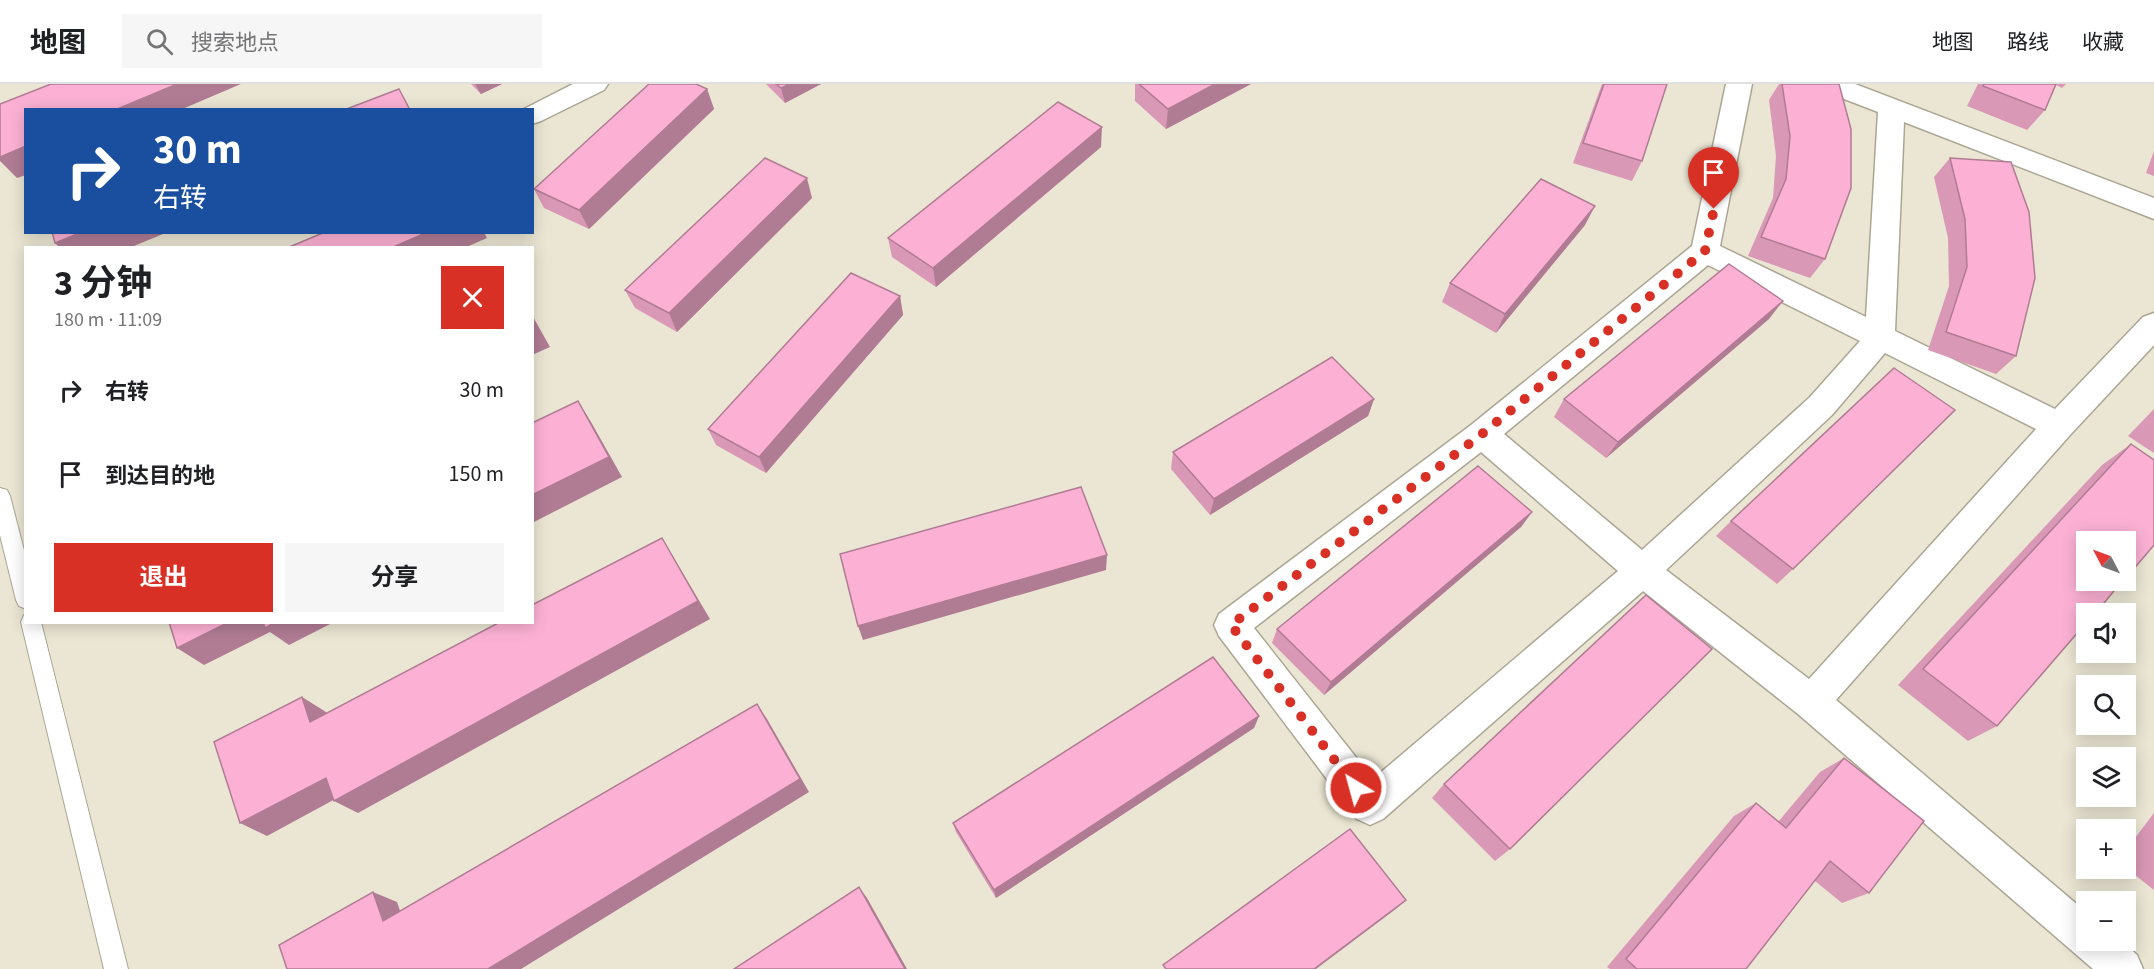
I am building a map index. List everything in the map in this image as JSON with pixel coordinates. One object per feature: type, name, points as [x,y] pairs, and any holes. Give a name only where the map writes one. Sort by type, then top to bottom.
[{"type":"street","points":[[534,115],[595,84]]},
{"type":"street","points":[[1739,84],[1705,251],[1482,434],[1231,625],[1370,806],[1642,571],[1821,406],[1880,339],[1891,108]]},
{"type":"street","points":[[1830,84],[2154,209]]},
{"type":"street","points":[[1705,251],[2059,426]]},
{"type":"street","points":[[1811,702],[2059,426],[2154,325]]},
{"type":"street","points":[[1482,434],[1642,571],[1811,702],[2076,929]]},
{"type":"street","points":[[2102,951],[2123,969]]},
{"type":"lane","points":[[0,496],[24,592]]},
{"type":"lane","points":[[31,624],[116,969]]},
{"type":"building","points":[[51,84],[177,84],[120,108],[24,108],[24,147],[0,157],[0,104]]},
{"type":"building","points":[[649,84],[696,84],[707,89],[579,210],[534,189]]},
{"type":"building","points":[[776,84],[790,84],[781,88]]},
{"type":"building","points":[[1139,84],[1215,84],[1168,109]]},
{"type":"building","points":[[1604,84],[1667,84],[1642,161],[1583,143]]},
{"type":"building","points":[[1782,84],[1839,84],[1851,129],[1851,188],[1825,259],[1761,237],[1786,179],[1790,136]]},
{"type":"building","points":[[1984,84],[2056,84],[2045,110],[1983,86]]},
{"type":"building","points":[[399,89],[409,108],[349,108]]},
{"type":"building","points":[[1058,102],[1102,127],[933,268],[888,238]]},
{"type":"building","points":[[765,158],[807,178],[669,313],[625,290]]},
{"type":"building","points":[[1950,158],[2011,162],[2029,212],[2035,278],[2016,356],[1946,332],[1967,267],[1965,219]]},
{"type":"building","points":[[1541,179],[1595,206],[1505,314],[1450,283]]},
{"type":"building","points":[[53,234],[77,234],[55,243]]},
{"type":"building","points":[[320,234],[423,234],[396,246],[292,246]]},
{"type":"building","points":[[1729,264],[1783,301],[1618,442],[1564,399]]},
{"type":"building","points":[[851,273],[900,296],[759,457],[708,429]]},
{"type":"building","points":[[1332,357],[1374,399],[1214,499],[1173,452]]},
{"type":"building","points":[[1894,368],[1955,410],[1793,569],[1731,521]]},
{"type":"building","points":[[578,401],[609,457],[534,494],[534,422]]},
{"type":"building","points":[[2131,444],[2154,460],[2154,545],[2136,566],[2136,531],[2076,531],[2076,591],[2114,591],[2104,603],[2076,603],[2076,635],[1997,726],[1923,669]]},
{"type":"building","points":[[1478,466],[1532,512],[1331,682],[1277,629]]},
{"type":"building","points":[[1081,487],[1107,555],[858,626],[840,554]]},
{"type":"building","points":[[662,538],[698,601],[334,801],[326,778],[240,823],[214,742],[302,697],[310,722],[496,624],[534,624],[534,604]]},
{"type":"building","points":[[1646,595],[1712,649],[1510,849],[1444,784]]},
{"type":"building","points":[[170,624],[225,624],[177,648]]},
{"type":"building","points":[[1213,657],[1259,716],[994,890],[953,823]]},
{"type":"building","points":[[757,704],[800,779],[488,969],[287,969],[279,945],[373,892],[383,921]]},
{"type":"building","points":[[1844,758],[1924,821],[1869,893],[1830,861],[1746,969],[1637,969],[1626,959],[1756,803],[1786,828]]},
{"type":"building","points":[[1350,829],[1406,900],[1314,969],[1166,969],[1163,965]]},
{"type":"building","points":[[859,887],[905,969],[734,969]]},
{"type":"route","points":[[1356,788],[1231,625],[1482,434],[1705,251],[1714,209]]}]
